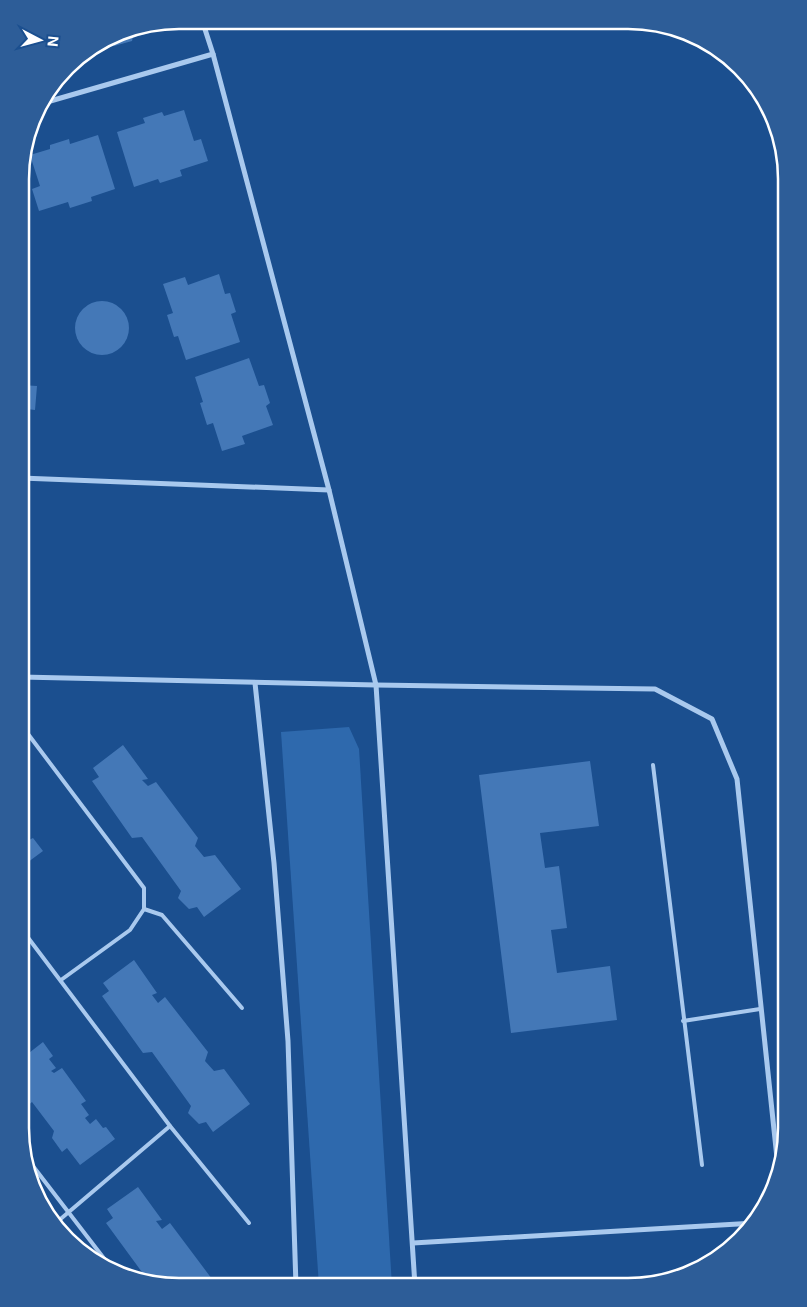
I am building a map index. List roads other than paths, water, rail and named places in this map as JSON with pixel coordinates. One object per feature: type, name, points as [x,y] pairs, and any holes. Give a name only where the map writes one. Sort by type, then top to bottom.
[{"type":"street","points":[[205,29],[329,490],[376,685],[415,1278]]},
{"type":"street","points":[[51,101],[213,54]]},
{"type":"street","points":[[29,478],[329,490]]},
{"type":"street","points":[[29,677],[255,683],[655,689],[712,719],[737,779],[776,1152]]},
{"type":"street","points":[[255,683],[274,863],[288,1041],[296,1278]]},
{"type":"street","points":[[413,1242],[744,1224]]},
{"type":"lane","points":[[29,735],[144,888],[144,909],[130,930],[61,980]]},
{"type":"lane","points":[[653,765],[702,1165]]},
{"type":"lane","points":[[144,909],[162,915],[242,1008]]},
{"type":"lane","points":[[29,939],[170,1126],[249,1223]]},
{"type":"lane","points":[[683,1021],[760,1009]]},
{"type":"lane","points":[[60,1220],[170,1126]]},
{"type":"lane","points":[[34,1168],[103,1257]]}]
